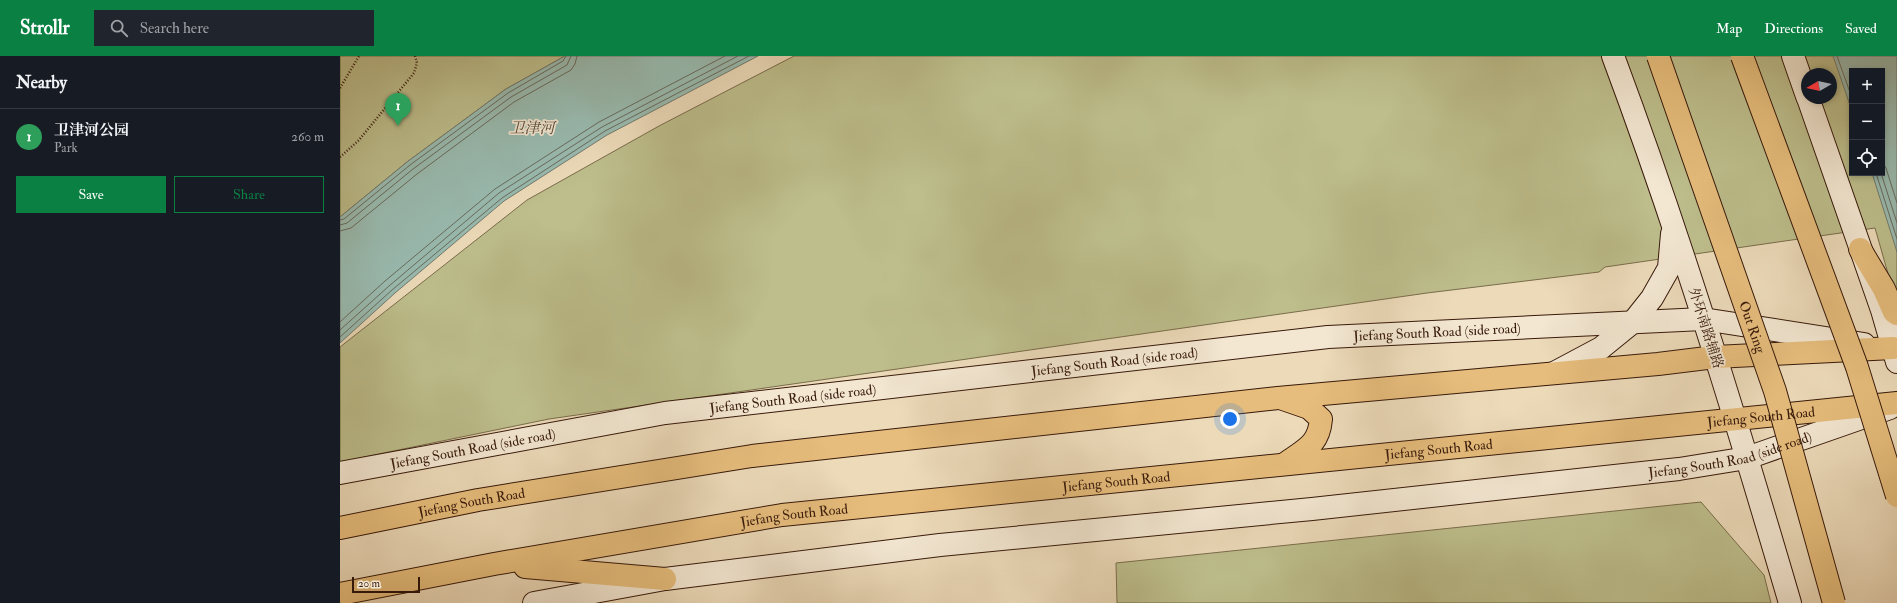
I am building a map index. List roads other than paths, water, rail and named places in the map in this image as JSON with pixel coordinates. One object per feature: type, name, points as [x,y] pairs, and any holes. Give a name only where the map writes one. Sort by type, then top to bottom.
[{"type":"main road","name":"Out Ring","points":[[1658,56],[1775,391],[1834,603]]},
{"type":"main road","points":[[1742,56],[1857,367],[1897,496]]},
{"type":"main road","points":[[1860,250],[1884,288],[1894,312],[1897,314]]},
{"type":"main road","name":"Jiefang South Road","points":[[340,528],[478,500],[752,456],[1278,398],[1715,357],[1896,353]]},
{"type":"main road","points":[[1278,398],[1309,408],[1321,419],[1320,433],[1309,447],[1285,464]]},
{"type":"main road","name":"Jiefang South Road","points":[[340,594],[494,564],[782,515],[1676,424],[1736,420],[1897,404]]},
{"type":"main road","points":[[494,564],[665,579]]},
{"type":"street","name":"外环南路辅路","points":[[1612,56],[1638,123],[1736,420],[1790,603]]},
{"type":"street","points":[[1793,56],[1801,79]]},
{"type":"street","points":[[1809,104],[1896,353]]},
{"type":"street","points":[[1554,373],[1601,348],[1633,322],[1652,298],[1669,268],[1672,227]]},
{"type":"street","name":"Jiefang South Road (side road)","points":[[340,474],[665,413],[1328,337],[1703,319],[1896,353]]},
{"type":"street","name":"Jiefang South Road (side road)","points":[[534,603],[665,579],[940,545],[1320,508],[1679,468],[1747,458],[1897,404]]},
{"type":"water","name":"卫津河","points":[[565,56],[758,56],[607,135],[504,201],[395,293],[340,343],[340,217],[407,162],[506,89]]},
{"type":"water","points":[[1833,56],[1897,56],[1897,252],[1873,176],[1885,176],[1885,68],[1849,68],[1849,102]]},
{"type":"place","name":"卫津河公园","points":[[398,126]]}]
